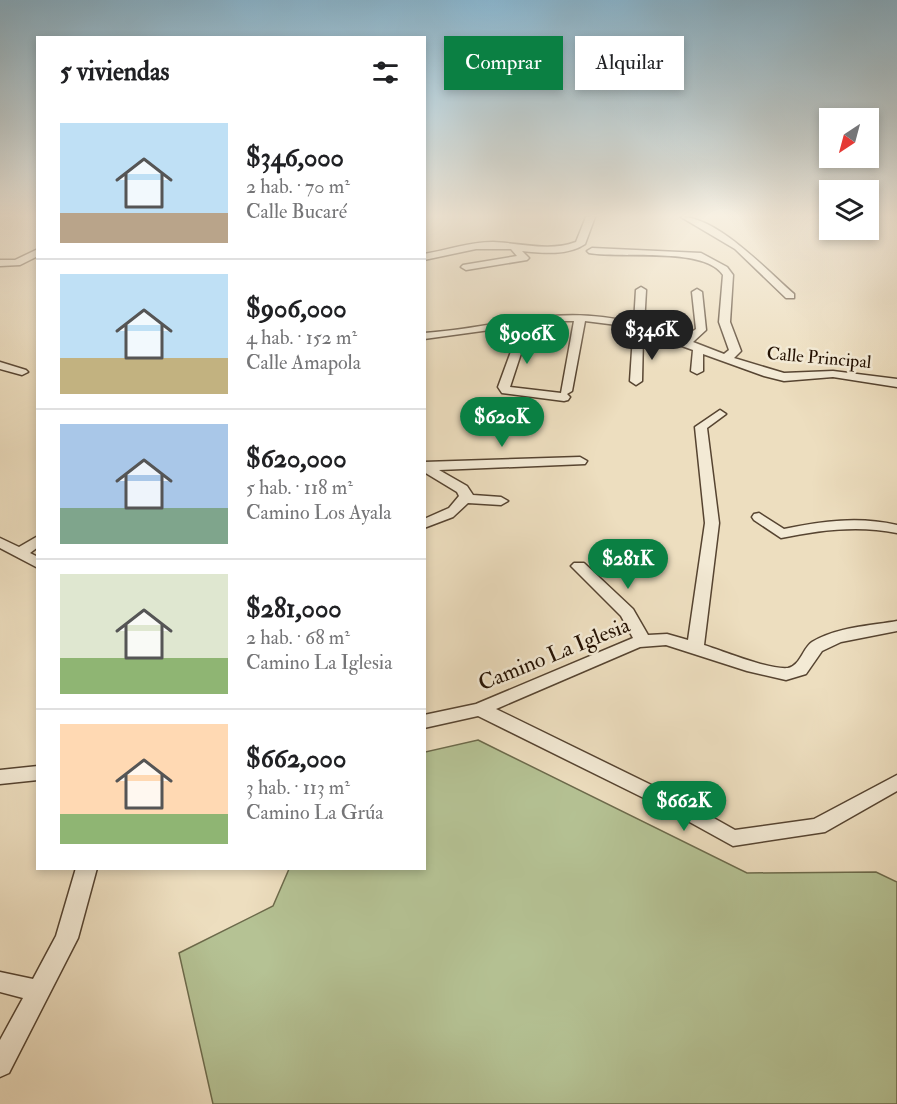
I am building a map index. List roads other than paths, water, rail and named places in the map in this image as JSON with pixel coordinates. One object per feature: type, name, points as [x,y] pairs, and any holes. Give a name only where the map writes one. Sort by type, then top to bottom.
[{"type":"street","points":[[466,269],[473,276]]},
{"type":"street","points":[[723,269],[728,275],[722,309],[725,333],[735,351],[725,359]]},
{"type":"street","points":[[758,269],[790,296]]},
{"type":"street","points":[[636,381],[641,290]]},
{"type":"street","points":[[684,344],[700,330],[697,292]]},
{"type":"street","points":[[514,323],[522,335],[504,387],[506,390],[565,394],[580,318]]},
{"type":"street","name":"Calle Principal","points":[[426,336],[466,333],[514,323],[580,318],[639,329],[784,377],[832,374],[897,384]]},
{"type":"street","points":[[696,371],[699,350]]},
{"type":"street","points":[[0,365],[22,372]]},
{"type":"street","points":[[695,646],[712,523],[705,483],[701,427],[720,414]]},
{"type":"street","points":[[426,466],[580,461]]},
{"type":"street","points":[[426,467],[462,489],[465,498],[461,506],[426,523]]},
{"type":"street","points":[[465,498],[501,501]]},
{"type":"street","points":[[759,517],[781,534],[807,528],[840,526],[885,526],[897,529]]},
{"type":"street","points":[[19,554],[36,541]]},
{"type":"street","points":[[0,542],[36,563]]},
{"type":"street","points":[[579,566],[627,613],[643,641]]},
{"type":"street","name":"Camino La Iglesia","points":[[426,722],[480,709],[643,641],[667,639],[695,646],[753,667],[786,674],[800,670],[816,647],[837,637],[897,626]]},
{"type":"street","points":[[480,709],[673,804],[733,838],[818,826],[897,782]]},
{"type":"street","points":[[0,777],[36,773]]},
{"type":"street","points":[[0,1065],[67,938],[86,870]]},
{"type":"street","points":[[0,982],[39,991]]}]
